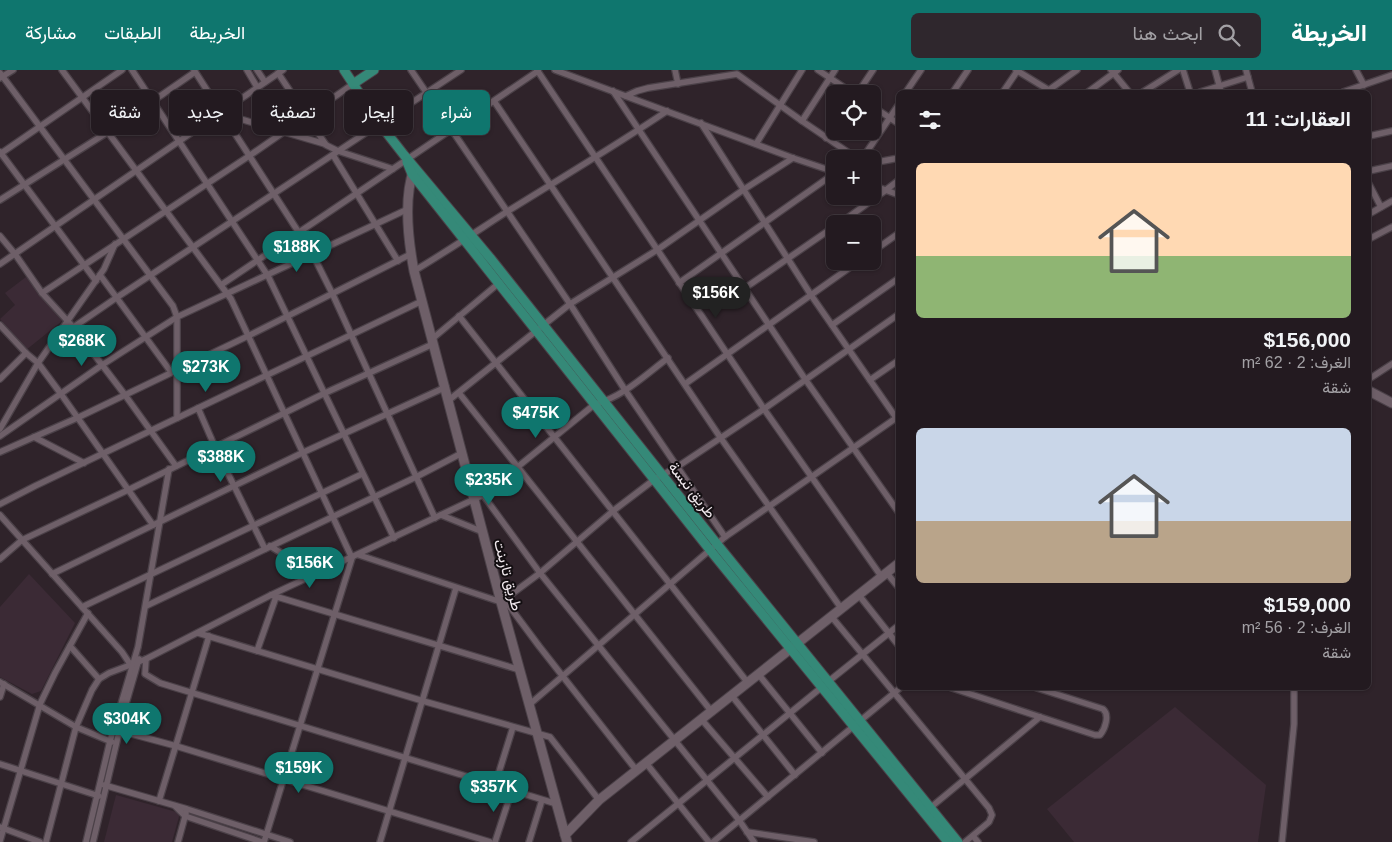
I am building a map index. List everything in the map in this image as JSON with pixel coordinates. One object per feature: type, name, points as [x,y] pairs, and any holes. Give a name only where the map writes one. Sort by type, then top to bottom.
[{"type":"main road","name":"طريق تبسة","points":[[344,70],[357,90]]},
{"type":"main road","points":[[353,84],[374,70]]},
{"type":"main road","name":"طريق تبسة","points":[[388,135],[539,327],[595,404],[659,477]]},
{"type":"main road","name":"طريق تبسة","points":[[468,238],[499,283],[605,402],[659,477],[826,684],[948,842]]},
{"type":"main road","name":"طريق تبسة","points":[[856,724],[958,842]]},
{"type":"street","points":[[13,70],[1,76],[93,200],[124,238],[172,306],[177,317],[174,371],[177,418]]},
{"type":"street","points":[[62,70],[91,110]]},
{"type":"street","points":[[122,70],[0,153],[84,264],[116,298],[174,371]]},
{"type":"street","points":[[132,70],[145,90]]},
{"type":"street","points":[[247,70],[257,87]]},
{"type":"street","points":[[257,70],[265,82]]},
{"type":"street","points":[[411,70],[424,90]]},
{"type":"street","points":[[432,90],[461,70]]},
{"type":"street","points":[[558,70],[826,170]]},
{"type":"street","points":[[675,70],[678,84]]},
{"type":"street","points":[[756,144],[802,70]]},
{"type":"street","points":[[818,70],[841,85]]},
{"type":"street","points":[[802,121],[835,70]]},
{"type":"street","points":[[862,85],[873,70]]},
{"type":"street","points":[[907,90],[921,70]]},
{"type":"street","points":[[954,90],[968,70]]},
{"type":"street","points":[[1004,90],[1017,70],[1045,90]]},
{"type":"street","points":[[1051,90],[1077,70]]},
{"type":"street","points":[[1146,90],[1178,70]]},
{"type":"street","points":[[1183,70],[1189,90]]},
{"type":"street","points":[[1215,70],[1220,90],[1248,77]]},
{"type":"street","points":[[1246,70],[1251,90]]},
{"type":"street","points":[[1356,70],[1364,84]]},
{"type":"street","points":[[159,97],[194,71],[207,90]]},
{"type":"street","points":[[242,97],[281,71],[292,90]]},
{"type":"street","points":[[490,104],[537,71],[812,478],[884,574],[896,585]]},
{"type":"street","points":[[1090,90],[1114,71],[1128,90]]},
{"type":"street","points":[[626,96],[642,89],[737,74],[826,138]]},
{"type":"street","points":[[1348,90],[1392,74]]},
{"type":"street","points":[[334,97],[353,84]]},
{"type":"street","points":[[613,91],[805,379],[896,509]]},
{"type":"street","points":[[494,101],[720,438],[841,608]]},
{"type":"street","points":[[868,150],[896,109]]},
{"type":"street","points":[[159,111],[268,276],[394,538]]},
{"type":"street","points":[[414,271],[596,158],[667,111]]},
{"type":"street","points":[[881,112],[896,122]]},
{"type":"street","points":[[701,123],[832,325],[896,415]]},
{"type":"street","points":[[1371,136],[1392,131]]},
{"type":"street","points":[[0,200],[103,135]]},
{"type":"street","points":[[110,135],[228,293],[352,558],[263,842],[242,839],[185,816],[174,806]]},
{"type":"street","points":[[0,264],[188,135]]},
{"type":"street","points":[[236,135],[312,253],[352,334],[416,476],[438,517],[483,532]]},
{"type":"street","points":[[42,293],[278,135]]},
{"type":"street","points":[[292,135],[326,145]]},
{"type":"street","points":[[320,135],[326,145],[335,153],[398,261]]},
{"type":"street","points":[[52,342],[361,135]]},
{"type":"street","points":[[221,285],[300,233],[406,158],[443,135]]},
{"type":"street","points":[[454,135],[570,304],[625,390],[725,537]]},
{"type":"street","points":[[829,140],[844,150]]},
{"type":"street","points":[[335,153],[393,169]]},
{"type":"street","points":[[449,400],[570,304],[657,250],[743,190],[793,158]]},
{"type":"street","points":[[881,161],[896,159]]},
{"type":"street","points":[[1371,171],[1392,166]]},
{"type":"street","name":"طريق تازبنت","points":[[414,170],[409,186],[408,209],[414,271],[462,453],[478,497],[483,532],[503,600],[564,840]]},
{"type":"street","points":[[679,283],[826,180]]},
{"type":"street","points":[[851,215],[896,182]]},
{"type":"street","points":[[1371,188],[1381,207]]},
{"type":"street","points":[[881,189],[896,194]]},
{"type":"street","points":[[1371,213],[1392,202]]},
{"type":"street","points":[[0,436],[102,365],[177,317],[408,209]]},
{"type":"street","points":[[1371,238],[1392,227]]},
{"type":"street","points":[[746,288],[826,232]]},
{"type":"street","points":[[881,246],[896,235]]},
{"type":"street","points":[[0,236],[42,293],[74,328],[125,394],[176,466]]},
{"type":"street","points":[[0,429],[38,363],[98,278],[115,244]]},
{"type":"street","points":[[0,452],[77,418],[248,336],[333,295],[411,254]]},
{"type":"street","points":[[685,384],[847,270]]},
{"type":"street","points":[[832,325],[896,280]]},
{"type":"street","points":[[0,558],[22,540],[325,393],[369,374],[433,341],[459,316],[499,283]]},
{"type":"street","points":[[0,504],[422,301]]},
{"type":"street","points":[[459,316],[748,683]]},
{"type":"street","points":[[503,600],[540,573],[613,511],[659,477],[764,409],[896,316]]},
{"type":"street","points":[[0,325],[38,363],[62,394],[153,525]]},
{"type":"street","points":[[0,379],[26,353]]},
{"type":"street","points":[[46,842],[76,727],[92,690],[99,679],[146,659],[478,497],[595,404],[605,402],[625,390],[668,358]]},
{"type":"street","points":[[870,380],[896,362]]},
{"type":"street","points":[[1371,378],[1392,364]]},
{"type":"street","points":[[52,574],[304,452],[446,387]]},
{"type":"street","points":[[1371,392],[1392,404]]},
{"type":"street","points":[[459,393],[712,712]]},
{"type":"street","points":[[198,408],[253,526],[267,547],[316,575]]},
{"type":"street","points":[[530,704],[725,537],[896,419]]},
{"type":"street","points":[[34,438],[84,463]]},
{"type":"street","points":[[146,606],[462,453]]},
{"type":"street","points":[[93,842],[138,647],[168,469]]},
{"type":"street","points":[[82,607],[362,474]]},
{"type":"street","points":[[478,497],[599,645],[739,820],[754,842]]},
{"type":"street","points":[[0,515],[122,652],[134,663]]},
{"type":"street","points":[[359,555],[456,588],[503,600],[637,771]]},
{"type":"street","points":[[564,840],[599,800],[896,565]]},
{"type":"street","points":[[380,842],[456,588]]},
{"type":"street","points":[[858,594],[896,643]]},
{"type":"street","points":[[274,596],[520,670]]},
{"type":"street","points":[[257,651],[274,596]]},
{"type":"street","points":[[0,841],[2,828],[40,704],[88,613]]},
{"type":"street","points":[[831,616],[989,808],[992,814],[989,822],[965,842]]},
{"type":"street","points":[[631,842],[896,627]]},
{"type":"street","points":[[198,632],[423,702],[550,737],[599,800]]},
{"type":"street","points":[[159,800],[209,636]]},
{"type":"street","points":[[70,646],[99,679]]},
{"type":"street","points":[[146,659],[144,671],[148,677],[160,683],[556,804]]},
{"type":"street","points":[[86,842],[113,729],[134,663]]},
{"type":"street","points":[[758,675],[822,753]]},
{"type":"street","points":[[0,697],[2,683],[76,727],[117,744]]},
{"type":"street","points":[[713,842],[897,690]]},
{"type":"street","points":[[958,690],[1095,735],[1100,735],[1103,731],[1107,716],[1103,709],[1043,690]]},
{"type":"street","points":[[1282,842],[1294,724],[1294,690]]},
{"type":"street","points":[[732,696],[795,775]]},
{"type":"street","points":[[930,808],[1040,717]]},
{"type":"street","points":[[702,720],[768,797]]},
{"type":"street","points":[[495,785],[513,727]]},
{"type":"street","points":[[113,729],[176,746],[490,842]]},
{"type":"street","points":[[0,764],[103,798]]},
{"type":"street","points":[[646,764],[709,842]]},
{"type":"street","points":[[99,784],[159,800],[290,842]]},
{"type":"street","points":[[495,842],[512,790]]},
{"type":"street","points":[[529,842],[542,800]]},
{"type":"street","points":[[178,842],[188,809]]},
{"type":"street","points":[[2,828],[40,842]]},
{"type":"street","points":[[242,839],[245,828]]},
{"type":"street","points":[[747,832],[814,842]]},
{"type":"street","points":[[973,836],[978,842]]},
{"type":"shaded area","points":[[26,277],[62,321],[26,350],[0,319],[15,305],[5,293]]},
{"type":"shaded area","points":[[29,574],[75,623],[41,691],[32,694],[0,677],[0,607]]},
{"type":"shaded area","points":[[1175,707],[1266,785],[1258,842],[1074,842],[1047,809]]},
{"type":"shaded area","points":[[116,795],[180,813],[172,842],[104,842]]}]
